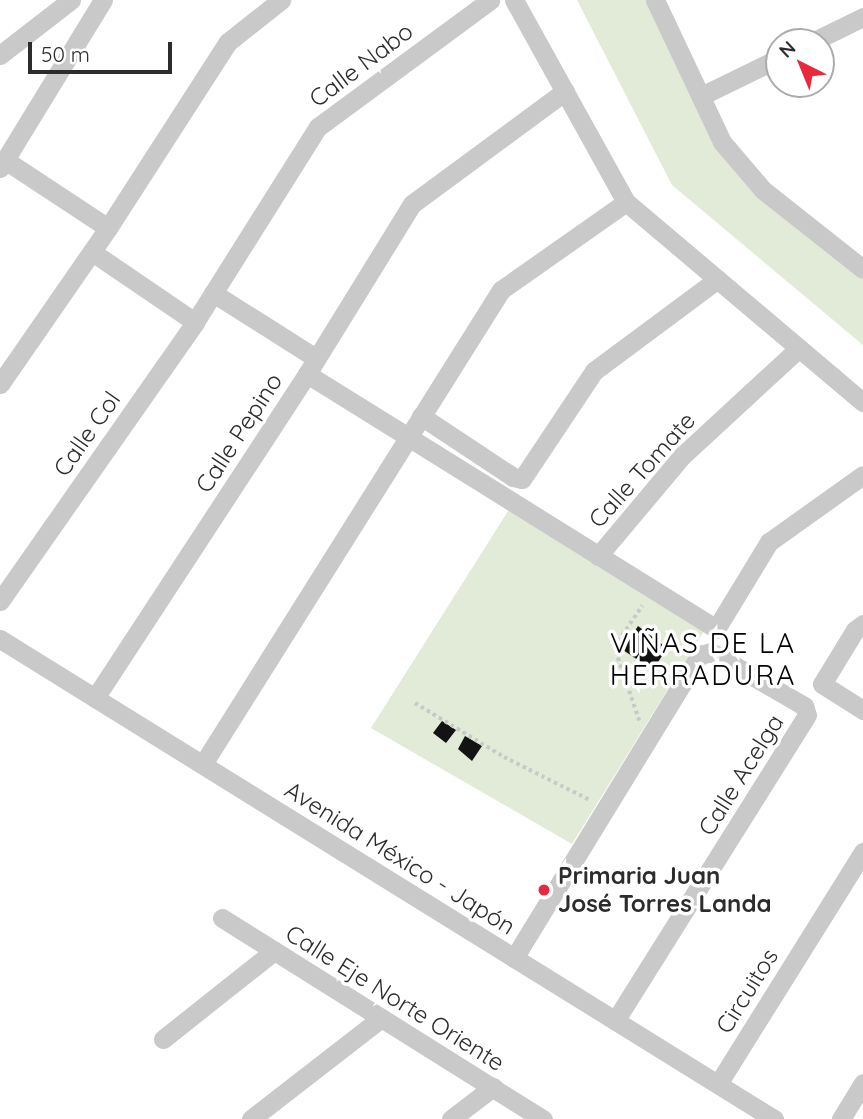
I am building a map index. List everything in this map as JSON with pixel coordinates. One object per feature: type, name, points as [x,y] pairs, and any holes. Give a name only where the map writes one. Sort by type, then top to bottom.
[{"type":"street","points":[[0,55],[71,0]]},
{"type":"street","points":[[103,0],[3,164],[108,228]]},
{"type":"street","points":[[0,384],[108,228],[228,42],[281,0]]},
{"type":"street","name":"Calle Nabo","points":[[212,293],[318,127],[490,0]]},
{"type":"street","points":[[514,0],[626,202],[863,402]]},
{"type":"street","points":[[655,0],[722,142],[763,190],[863,270]]},
{"type":"street","points":[[835,31],[863,17]]},
{"type":"street","points":[[701,96],[765,65]]},
{"type":"street","points":[[212,293],[312,366],[412,204],[565,91]]},
{"type":"street","points":[[202,764],[501,290],[626,202]]},
{"type":"street","points":[[92,252],[195,322]]},
{"type":"street","points":[[421,416],[513,477],[522,479],[594,371],[718,279]]},
{"type":"street","name":"Calle Col","points":[[0,601],[195,322],[212,293]]},
{"type":"street","name":"Calle Tomate","points":[[799,348],[682,456],[598,556],[716,629],[769,542],[863,475]]},
{"type":"street","name":"Calle Pepino","points":[[95,698],[312,366],[410,437],[598,556]]},
{"type":"street","points":[[863,624],[855,630],[822,684],[863,710]]},
{"type":"street","name":"Avenida México - Japón","points":[[0,639],[774,1119]]},
{"type":"street","name":"Calle Acelga","points":[[514,958],[700,655],[711,652],[803,706],[807,715],[615,1020]]},
{"type":"street","name":"Circuitos","points":[[718,1084],[863,852]]},
{"type":"street","name":"Calle Eje Norte Oriente","points":[[222,918],[543,1119]]},
{"type":"street","points":[[163,1039],[274,951]]},
{"type":"street","points":[[251,1119],[381,1018]]},
{"type":"street","points":[[841,1119],[863,1083]]},
{"type":"street","points":[[452,1119],[493,1087]]},
{"type":"path","points":[[646,742],[614,647],[653,590]]},
{"type":"path","points":[[415,703],[503,757],[597,804]]},
{"type":"green space","points":[[577,0],[646,0],[716,148],[779,209],[863,279],[863,345],[672,185]]},
{"type":"green space","points":[[510,508],[704,631],[572,844],[371,728]]},
{"type":"building","points":[[638,626],[667,648],[653,670],[623,650]]},
{"type":"building","points":[[442,721],[456,730],[446,743],[433,733]]},
{"type":"building","points":[[465,736],[482,746],[472,761],[458,749]]},
{"type":"place","name":"Primaria Juan José Torres Landa","points":[[544,890]]},
{"type":"district","name":"VIÑAS DE LA HERRADURA","points":[[703,659]]}]
